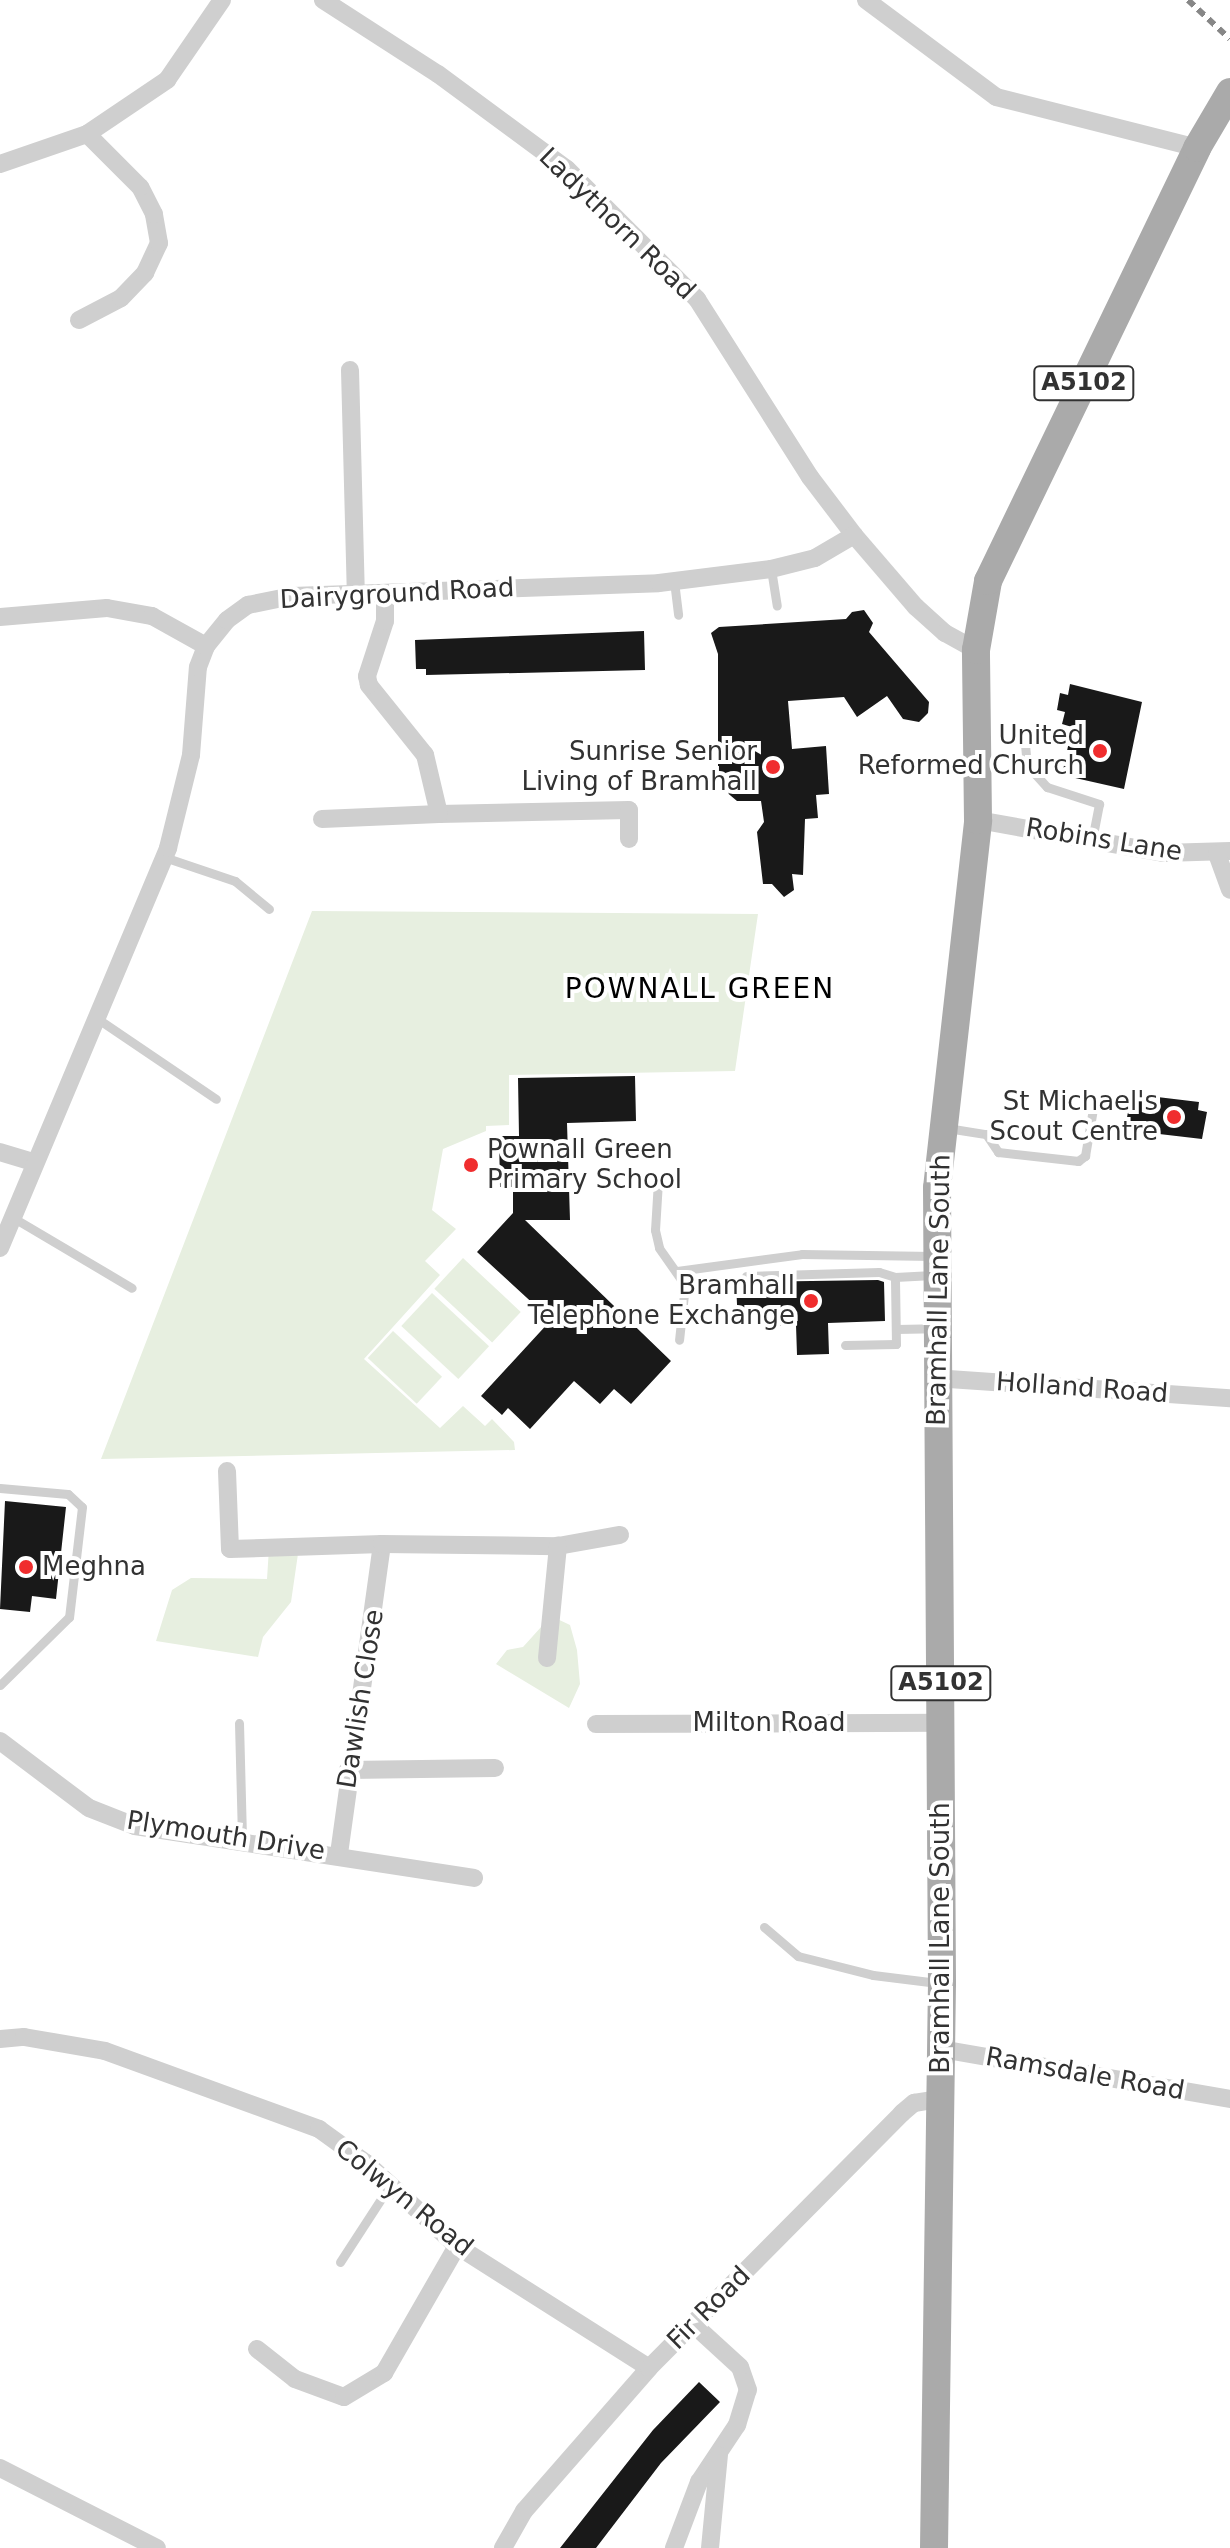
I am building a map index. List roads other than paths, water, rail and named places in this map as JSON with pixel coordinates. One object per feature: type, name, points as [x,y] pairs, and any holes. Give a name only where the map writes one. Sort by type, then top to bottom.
[{"type":"main road","name":"Bramhall Lane South","points":[[934,2548],[942,1983],[942,1723],[934,1378],[936,1266],[944,1127],[978,820],[976,650],[988,581],[1197,148],[1230,92]]},
{"type":"street","points":[[0,164],[87,134],[167,80],[222,0]]},
{"type":"street","name":"Ladythorn Road","points":[[323,0],[438,74],[567,169],[697,299],[810,477],[854,535],[916,607],[976,650]]},
{"type":"street","points":[[866,0],[996,97],[1197,148]]},
{"type":"street","points":[[79,320],[121,298],[145,273],[159,243],[154,214],[140,187],[87,134]]},
{"type":"street","points":[[350,370],[356,592]]},
{"type":"street","name":"Dairyground Road","points":[[206,646],[248,605],[292,596],[674,581],[771,569],[815,558],[854,535]]},
{"type":"street","points":[[385,593],[385,621],[367,676],[369,685],[425,755],[439,814]]},
{"type":"street","points":[[0,617],[107,608],[152,616],[206,646],[198,667],[191,755],[164,857],[33,1162],[0,1248]]},
{"type":"street","points":[[322,819],[629,810],[629,839]]},
{"type":"street","name":"Robins Lane","points":[[978,820],[1163,853],[1223,852]]},
{"type":"street","points":[[1223,852],[1230,890]]},
{"type":"street","points":[[0,1152],[33,1162]]},
{"type":"street","name":"Holland Road","points":[[934,1378],[1230,1398]]},
{"type":"street","points":[[227,1471],[230,1549],[382,1544],[558,1546],[620,1535]]},
{"type":"street","name":"Dawlish Close","points":[[339,1854],[348,1770],[377,1610],[382,1544]]},
{"type":"street","points":[[547,1658],[558,1546]]},
{"type":"street","name":"Milton Road","points":[[596,1724],[942,1723]]},
{"type":"street","name":"Plymouth Drive","points":[[0,1741],[89,1808],[135,1826],[339,1854],[474,1878]]},
{"type":"street","points":[[348,1770],[495,1768]]},
{"type":"street","name":"Colwyn Road","points":[[0,2039],[24,2037],[105,2051],[319,2129],[390,2185],[457,2246],[649,2368]]},
{"type":"street","name":"Ramsdale Road","points":[[941,2049],[1230,2099]]},
{"type":"street","name":"Fir Road","points":[[503,2548],[524,2511],[649,2368],[902,2113],[914,2103],[940,2099]]},
{"type":"street","points":[[257,2349],[295,2379],[344,2397],[384,2373],[457,2246]]},
{"type":"street","points":[[674,2548],[699,2482],[737,2425],[748,2390],[740,2367],[693,2324]]},
{"type":"street","points":[[710,2548],[719,2452]]},
{"type":"street","points":[[0,2468],[157,2548]]},
{"type":"lane","points":[[771,569],[777,606]]},
{"type":"lane","points":[[674,581],[678,615]]},
{"type":"lane","points":[[1025,744],[1027,765],[1047,787],[1099,804],[1092,841]]},
{"type":"lane","points":[[164,857],[235,881],[269,909]]},
{"type":"lane","points":[[95,1017],[216,1099]]},
{"type":"lane","points":[[944,1127],[986,1134],[998,1152],[1078,1161],[1085,1156],[1095,1097]]},
{"type":"lane","points":[[658,1181],[655,1230],[659,1248],[685,1285],[679,1340]]},
{"type":"lane","points":[[12,1217],[132,1288]]},
{"type":"lane","points":[[677,1271],[802,1254],[936,1266]]},
{"type":"lane","points":[[746,1276],[879,1272],[895,1277],[936,1266]]},
{"type":"lane","points":[[845,1345],[896,1344],[895,1277]]},
{"type":"lane","points":[[896,1329],[935,1328]]},
{"type":"lane","points":[[0,1488],[68,1494],[82,1507],[69,1617],[0,1685]]},
{"type":"lane","points":[[239,1723],[242,1840]]},
{"type":"lane","points":[[764,1927],[798,1956],[873,1975],[942,1983]]},
{"type":"lane","points":[[340,2262],[390,2185]]},
{"type":"railway","points":[[1188,0],[1230,39]]},
{"type":"place","name":"United Reformed Church","points":[[1100,751]]},
{"type":"place","name":"Sunrise Senior Living of Bramhall","points":[[773,767]]},
{"type":"place","name":"St Michael's Scout Centre","points":[[1174,1117]]},
{"type":"place","name":"Pownall Green Primary School","points":[[471,1165]]},
{"type":"place","name":"Bramhall Telephone Exchange","points":[[811,1301]]},
{"type":"place","name":"Meghna","points":[[26,1567]]},
{"type":"district","name":"POWNALL GREEN","points":[[700,989]]}]
